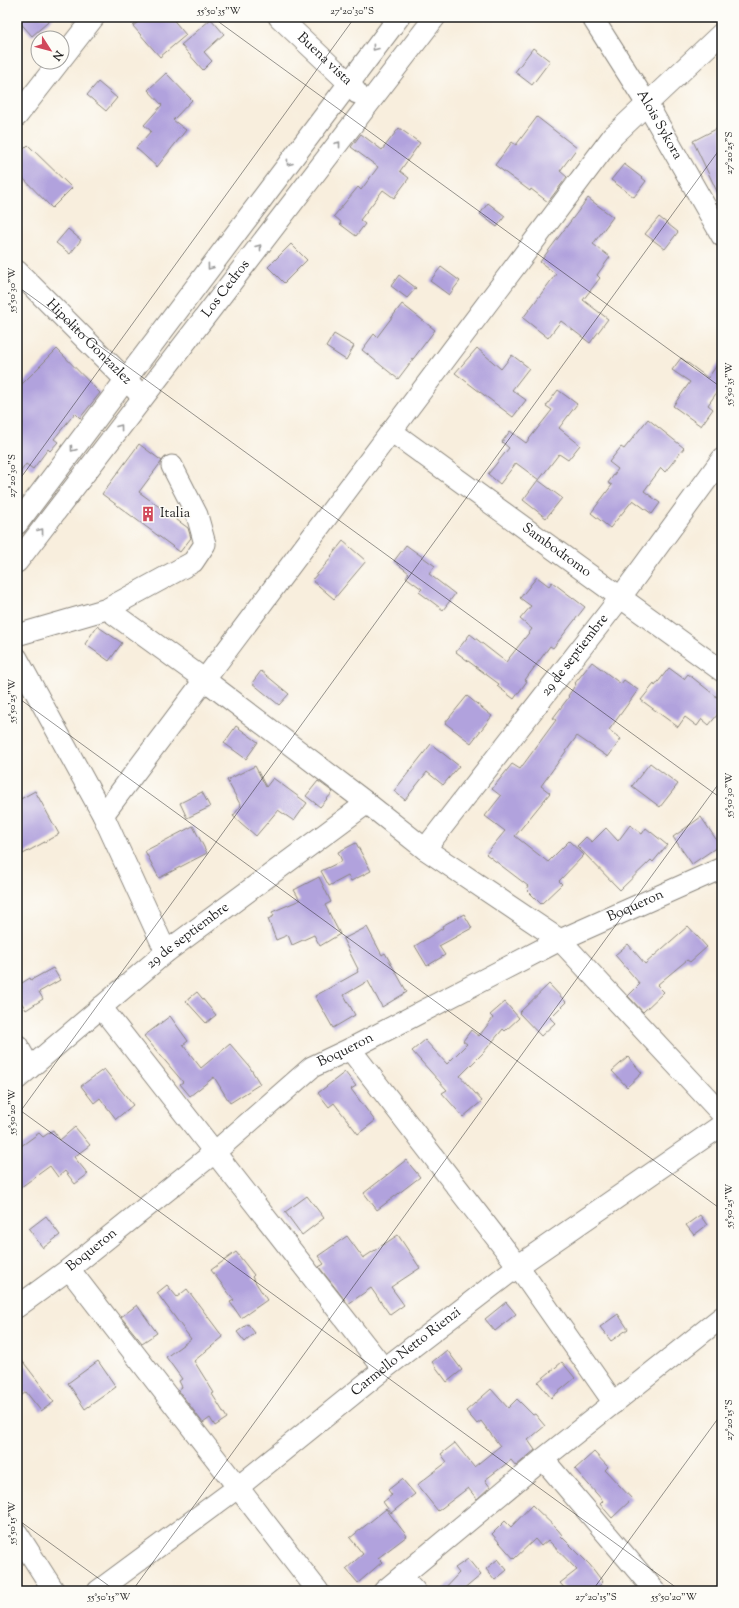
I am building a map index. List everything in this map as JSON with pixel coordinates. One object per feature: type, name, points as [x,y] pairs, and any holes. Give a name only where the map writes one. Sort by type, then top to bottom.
[{"type":"street","points":[[70,48],[94,17]]},
{"type":"street","name":"Buena vista","points":[[279,17],[349,83],[368,105]]},
{"type":"street","points":[[17,524],[399,17]]},
{"type":"street","name":"Los Cedros","points":[[17,562],[435,17]]},
{"type":"street","name":"Alois Sykora","points":[[592,17],[647,104],[722,236]]},
{"type":"street","points":[[103,815],[612,136],[722,33]]},
{"type":"street","points":[[17,116],[53,70]]},
{"type":"street","name":"Hipolito Gonzazlez","points":[[17,271],[143,397]]},
{"type":"street","name":"Sambodromo","points":[[391,431],[722,671]]},
{"type":"street","name":"29 de septiembre","points":[[425,849],[620,598],[722,459]]},
{"type":"street","points":[[17,635],[107,609],[193,562],[205,544],[197,514],[172,466]]},
{"type":"street","points":[[107,609],[367,803],[425,849],[560,940],[722,1114]]},
{"type":"street","points":[[17,658],[103,815],[166,952]]},
{"type":"street","name":"29 de septiembre","points":[[23,1074],[166,952],[367,803]]},
{"type":"street","name":"Boqueron","points":[[17,1307],[69,1269],[215,1152],[312,1067],[350,1049],[560,940],[722,868]]},
{"type":"street","points":[[101,1008],[384,1369]]},
{"type":"street","points":[[17,1045],[23,1074]]},
{"type":"street","points":[[350,1049],[518,1266],[614,1403]]},
{"type":"street","name":"Carmello Netto Rienzi","points":[[98,1591],[237,1488],[384,1369],[518,1266],[722,1125]]},
{"type":"street","points":[[69,1269],[318,1591]]},
{"type":"street","points":[[384,1591],[408,1584],[543,1459],[722,1317]]},
{"type":"street","points":[[543,1459],[655,1591]]},
{"type":"street","points":[[17,1533],[54,1591]]},
{"type":"building","points":[[17,17],[54,17],[39,30],[30,30],[30,34],[17,19]]},
{"type":"building","points":[[144,17],[171,17],[186,35],[160,57],[133,26]]},
{"type":"building","points":[[211,19],[224,34],[204,52],[212,61],[203,70],[181,45]]},
{"type":"building","points":[[533,48],[550,61],[532,85],[515,72]]},
{"type":"building","points":[[166,73],[192,100],[173,120],[186,130],[157,167],[136,148],[151,131],[144,125],[162,105],[148,90]]},
{"type":"building","points":[[98,82],[117,98],[106,111],[87,95]]},
{"type":"building","points":[[537,117],[577,148],[560,171],[567,177],[548,202],[531,189],[530,191],[495,165],[512,142],[516,145]]},
{"type":"building","points":[[722,126],[722,202],[693,141]]},
{"type":"building","points":[[399,128],[420,143],[400,171],[409,178],[394,198],[383,190],[360,220],[365,224],[356,236],[340,224],[341,222],[334,216],[358,187],[361,190],[378,167],[351,147],[361,134],[382,150]]},
{"type":"building","points":[[28,145],[72,188],[52,208],[17,172],[17,156]]},
{"type":"building","points":[[624,164],[646,181],[634,197],[611,180]]},
{"type":"building","points":[[588,198],[613,217],[593,244],[610,257],[597,275],[600,278],[583,300],[608,319],[590,343],[561,321],[548,338],[523,318],[556,274],[540,262]]},
{"type":"building","points":[[488,203],[505,216],[497,227],[480,214]]},
{"type":"building","points":[[659,217],[678,232],[665,249],[645,234]]},
{"type":"building","points":[[68,229],[81,240],[70,254],[56,243]]},
{"type":"building","points":[[291,244],[307,260],[284,283],[268,267]]},
{"type":"building","points":[[441,267],[460,281],[449,295],[430,281]]},
{"type":"building","points":[[399,275],[416,288],[407,298],[391,286]]},
{"type":"building","points":[[402,304],[435,330],[398,379],[362,350],[374,334],[377,337]]},
{"type":"building","points":[[334,334],[354,346],[346,360],[326,347]]},
{"type":"building","points":[[477,348],[501,369],[512,355],[529,368],[512,390],[526,400],[513,417],[455,373]]},
{"type":"building","points":[[57,349],[100,393],[80,418],[75,413],[54,439],[58,442],[50,451],[48,449],[33,469],[26,464],[17,477],[17,432],[23,423],[17,417],[17,389]]},
{"type":"building","points":[[681,358],[708,378],[722,358],[722,385],[708,405],[713,409],[701,426],[673,406],[690,382],[672,370]]},
{"type":"building","points":[[558,390],[577,404],[559,428],[580,445],[568,460],[559,454],[539,480],[516,463],[500,484],[488,474],[509,448],[502,442],[510,431],[526,443],[552,410],[546,406]]},
{"type":"building","points":[[648,419],[684,448],[665,472],[661,468],[644,491],[660,503],[652,514],[633,500],[610,528],[591,513],[612,485],[608,483],[618,469],[609,462],[621,447],[624,449]]},
{"type":"building","name":"Italia","points":[[139,444],[162,461],[139,492],[188,528],[191,538],[180,552],[102,494]]},
{"type":"building","points":[[538,480],[562,498],[546,518],[523,500]]},
{"type":"building","points":[[343,541],[366,561],[334,599],[312,580],[332,557],[331,556]]},
{"type":"building","points":[[406,545],[435,566],[429,574],[455,594],[443,610],[419,592],[422,589],[406,577],[409,573],[394,561]]},
{"type":"building","points":[[537,577],[549,586],[552,582],[585,607],[553,648],[550,646],[525,680],[527,681],[514,699],[497,686],[499,684],[456,652],[470,634],[506,662],[532,629],[520,619],[531,606],[520,598]]},
{"type":"building","points":[[97,626],[122,643],[109,661],[85,644]]},
{"type":"building","points":[[592,662],[621,684],[624,680],[638,690],[609,730],[621,739],[608,757],[577,736],[541,786],[550,793],[515,836],[548,862],[569,841],[584,855],[559,881],[562,884],[541,904],[526,889],[528,886],[486,854],[505,831],[485,816],[501,796],[492,789],[512,764],[520,769],[556,720],[553,718],[569,697],[568,696],[576,684],[575,683]]},
{"type":"building","points":[[669,668],[684,679],[688,674],[722,701],[722,709],[709,725],[702,719],[697,726],[685,717],[678,727],[641,700],[654,684],[655,686]]},
{"type":"building","points":[[261,671],[289,694],[279,705],[252,683]]},
{"type":"building","points":[[467,696],[492,716],[471,743],[445,723]]},
{"type":"building","points":[[236,726],[258,742],[246,759],[224,743]]},
{"type":"building","points":[[431,744],[459,766],[443,785],[427,772],[405,800],[394,791]]},
{"type":"building","points":[[650,763],[678,784],[660,807],[632,786]]},
{"type":"building","points":[[255,766],[266,787],[273,778],[307,803],[294,821],[278,810],[256,836],[233,816],[241,806],[227,780]]},
{"type":"building","points":[[318,781],[333,792],[320,807],[306,796]]},
{"type":"building","points":[[35,791],[59,834],[23,854],[17,843],[17,801]]},
{"type":"building","points":[[202,792],[210,807],[187,818],[180,803]]},
{"type":"building","points":[[701,817],[720,845],[692,864],[673,837]]},
{"type":"building","points":[[630,825],[642,834],[646,828],[667,845],[653,862],[651,860],[620,890],[577,846],[586,837],[592,842],[606,828],[618,841]]},
{"type":"building","points":[[193,826],[207,853],[159,878],[145,851]]},
{"type":"building","points":[[356,843],[371,871],[351,881],[348,876],[329,886],[321,871],[342,861],[338,852]]},
{"type":"building","points":[[319,877],[331,902],[325,905],[340,934],[320,946],[314,935],[292,945],[288,935],[276,940],[268,919],[274,916],[272,912],[300,900],[294,890]]},
{"type":"building","points":[[464,914],[472,928],[439,946],[445,955],[427,966],[415,946],[443,928],[442,926]]},
{"type":"building","points":[[688,926],[707,947],[690,962],[687,960],[657,985],[664,992],[643,1012],[628,996],[640,984],[615,955],[628,944],[645,964]]},
{"type":"building","points":[[367,927],[382,955],[385,953],[407,992],[382,1007],[368,981],[344,995],[355,1015],[333,1028],[315,996],[358,972],[358,969],[343,939]]},
{"type":"building","points":[[53,968],[60,980],[39,992],[43,999],[26,1010],[17,995],[17,986],[30,978],[31,980]]},
{"type":"building","points":[[549,984],[566,1002],[550,1018],[555,1023],[541,1036],[519,1013]]},
{"type":"building","points":[[197,992],[216,1015],[206,1023],[186,1001]]},
{"type":"building","points":[[505,1002],[519,1018],[505,1031],[503,1029],[483,1053],[460,1076],[482,1101],[463,1117],[442,1093],[447,1090],[412,1051],[425,1040],[447,1064],[467,1044],[463,1041],[471,1030],[479,1036],[493,1018],[490,1015]]},
{"type":"building","points":[[170,1016],[188,1041],[183,1045],[201,1068],[230,1044],[249,1066],[260,1084],[230,1103],[214,1077],[190,1096],[180,1084],[183,1082],[144,1036]]},
{"type":"building","points":[[628,1057],[642,1073],[627,1087],[612,1071]]},
{"type":"building","points":[[104,1069],[133,1105],[116,1119],[100,1098],[94,1103],[81,1086]]},
{"type":"building","points":[[345,1072],[356,1086],[351,1089],[375,1121],[358,1134],[334,1103],[329,1107],[318,1093]]},
{"type":"building","points":[[75,1127],[90,1145],[74,1157],[88,1174],[75,1184],[65,1171],[58,1177],[50,1166],[17,1190],[17,1149],[39,1133],[43,1137],[53,1130],[60,1140]]},
{"type":"building","points":[[406,1160],[420,1177],[377,1210],[364,1193]]},
{"type":"building","points":[[307,1196],[324,1218],[302,1235],[285,1212]]},
{"type":"building","points":[[700,1215],[707,1225],[694,1235],[686,1225]]},
{"type":"building","points":[[46,1216],[60,1235],[43,1248],[29,1229]]},
{"type":"building","points":[[398,1235],[420,1268],[391,1287],[404,1305],[390,1315],[371,1288],[348,1304],[319,1267],[324,1264],[318,1256],[347,1236],[363,1258]]},
{"type":"building","points":[[236,1252],[254,1275],[252,1277],[267,1300],[241,1318],[230,1302],[234,1300],[211,1270]]},
{"type":"building","points":[[167,1285],[177,1297],[187,1289],[223,1337],[194,1361],[214,1393],[212,1394],[227,1418],[215,1426],[210,1418],[203,1423],[178,1390],[182,1387],[179,1381],[182,1379],[166,1357],[191,1339],[157,1293]]},
{"type":"building","points":[[506,1302],[516,1314],[495,1331],[485,1319]]},
{"type":"building","points":[[137,1305],[157,1333],[142,1343],[121,1317]]},
{"type":"building","points":[[618,1314],[628,1329],[611,1341],[600,1327]]},
{"type":"building","points":[[248,1324],[255,1333],[245,1342],[237,1332]]},
{"type":"building","points":[[447,1350],[462,1370],[447,1382],[432,1362]]},
{"type":"building","points":[[17,1354],[54,1402],[41,1411],[26,1392],[17,1399]]},
{"type":"building","points":[[98,1361],[116,1387],[85,1409],[68,1383]]},
{"type":"building","points":[[562,1362],[575,1378],[551,1398],[538,1382]]},
{"type":"building","points":[[491,1389],[508,1408],[517,1399],[533,1415],[535,1414],[545,1426],[528,1440],[535,1450],[516,1466],[511,1460],[485,1480],[490,1487],[477,1499],[468,1488],[438,1511],[417,1485],[447,1462],[441,1454],[455,1443],[474,1467],[500,1446],[481,1421],[477,1424],[466,1411]]},
{"type":"building","points":[[594,1452],[608,1467],[605,1470],[632,1499],[612,1518],[600,1504],[603,1501],[575,1469]]},
{"type":"building","points":[[402,1479],[415,1494],[391,1513],[383,1502],[392,1495],[388,1490]]},
{"type":"building","points":[[532,1505],[558,1530],[562,1535],[561,1536],[590,1565],[603,1582],[594,1591],[567,1591],[560,1583],[577,1570],[548,1540],[541,1546],[535,1539],[514,1559],[492,1534],[505,1521],[511,1527]]},
{"type":"building","points":[[386,1509],[407,1536],[378,1558],[382,1562],[358,1583],[346,1569],[363,1554],[350,1538]]},
{"type":"building","points":[[468,1559],[481,1575],[462,1591],[442,1591],[459,1573],[455,1568]]},
{"type":"building","points":[[498,1559],[507,1570],[495,1580],[486,1569]]},
{"type":"place","name":"Italia","points":[[148,514]]}]
